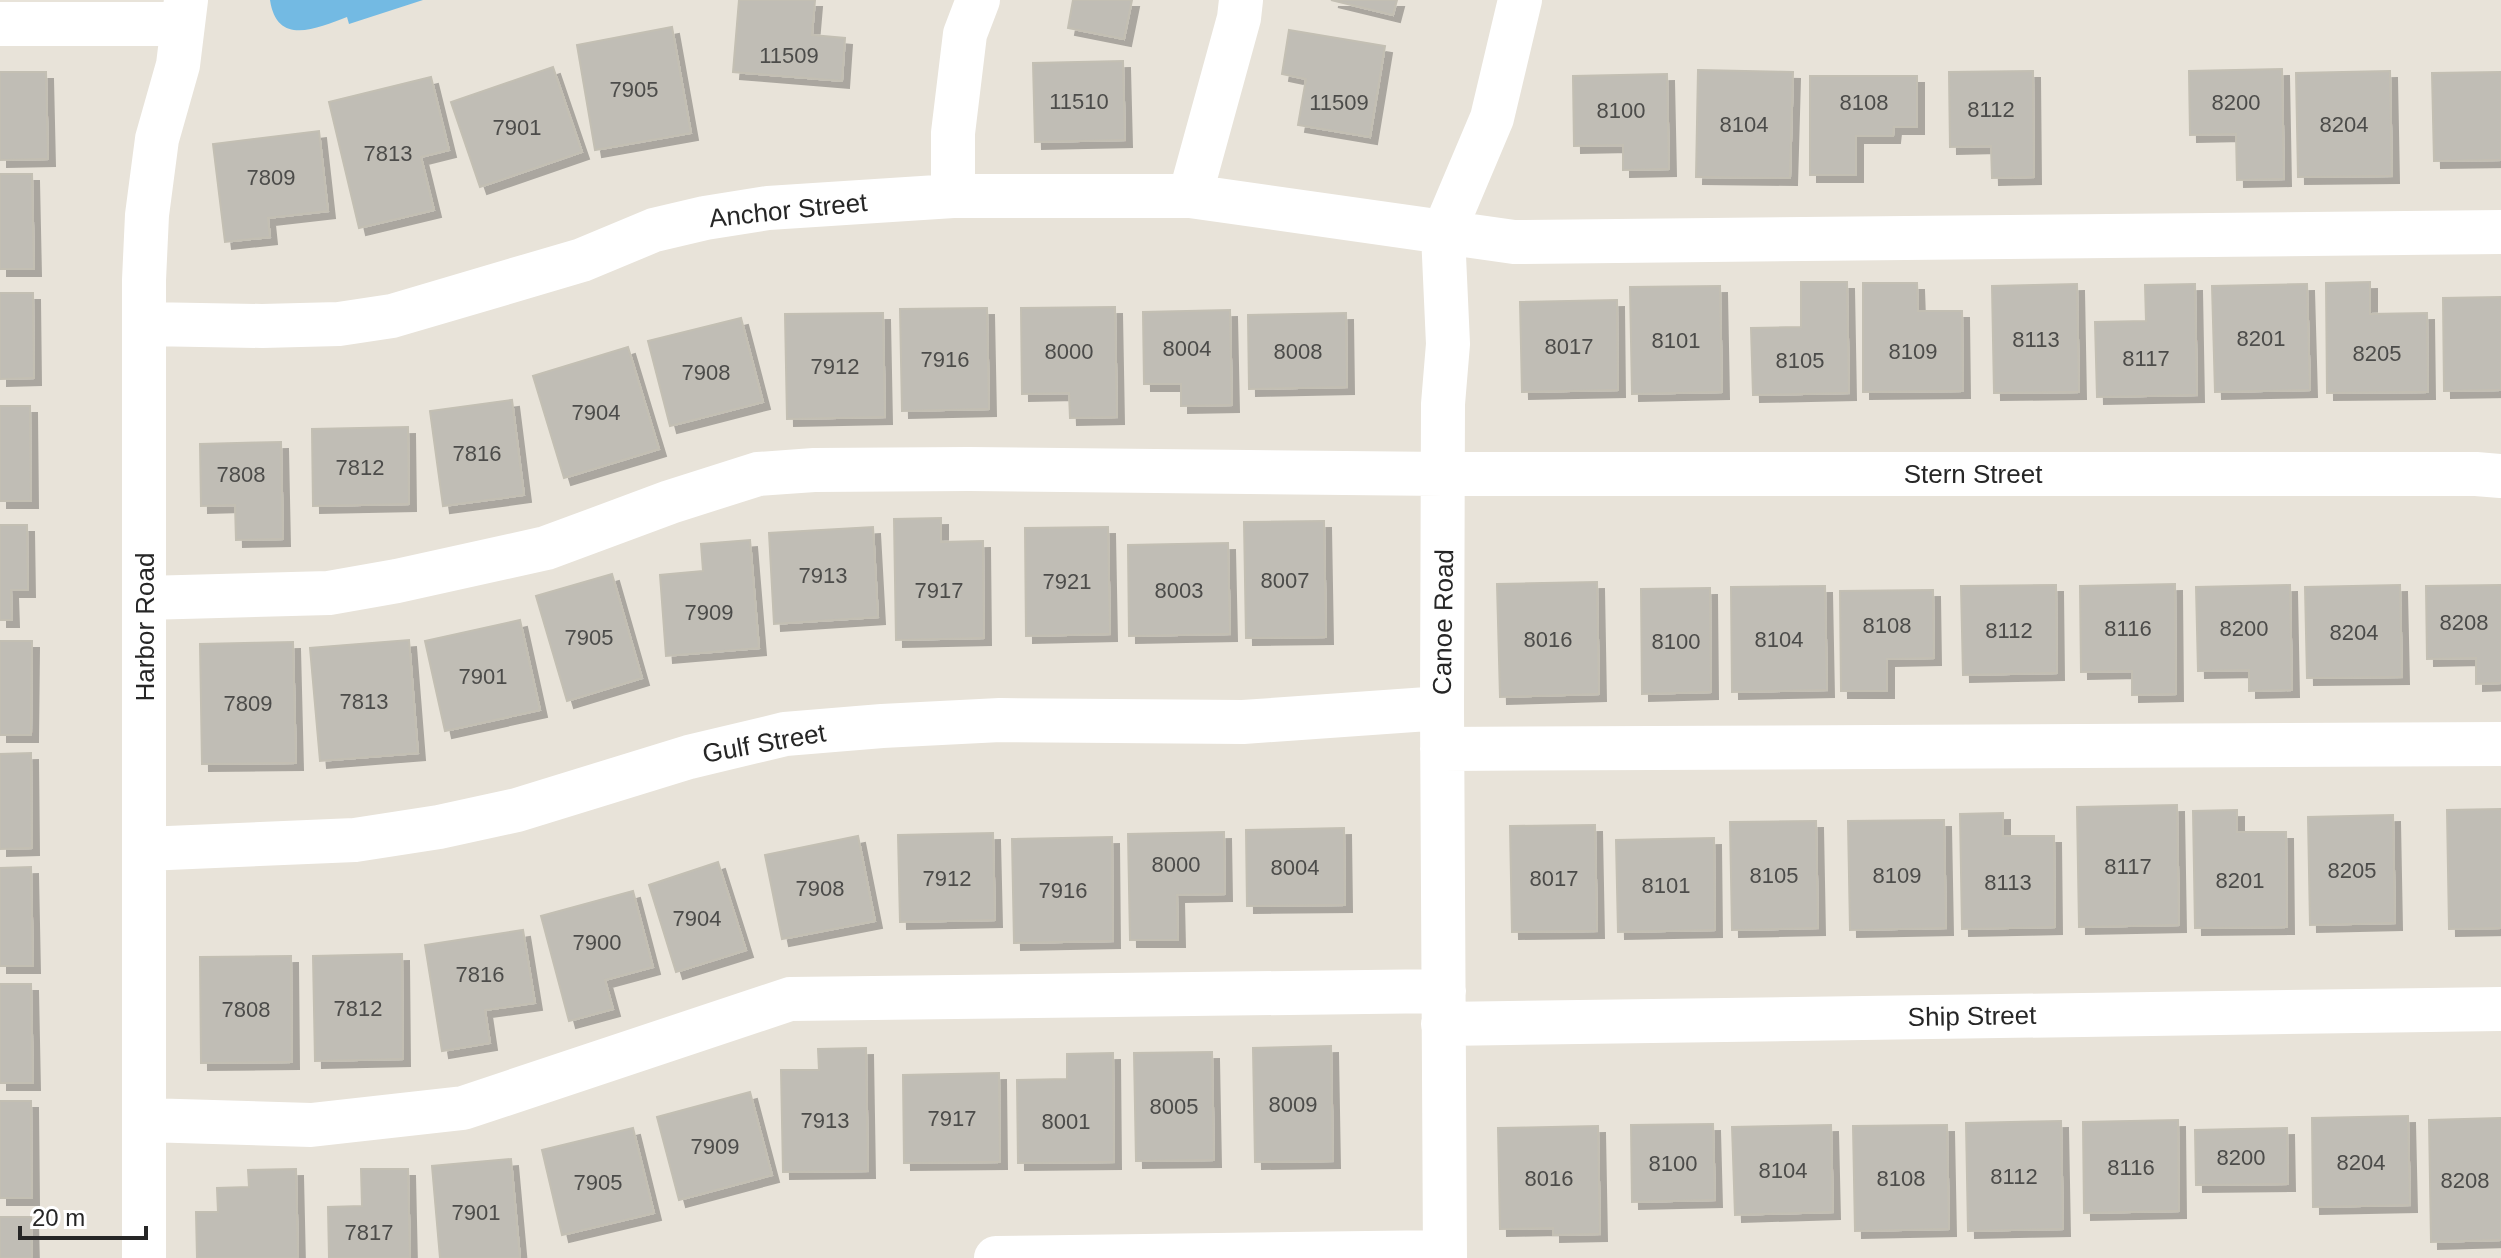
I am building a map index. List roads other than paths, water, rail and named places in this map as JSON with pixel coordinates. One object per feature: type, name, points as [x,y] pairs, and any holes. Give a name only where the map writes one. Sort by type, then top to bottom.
[{"type":"street","points":[[953,196],[953,133],[965,34],[978,0]]},
{"type":"street","points":[[1190,196],[1239,18],[1241,0]]},
{"type":"street","name":"Canoe Road","points":[[1445,1255],[1443,404],[1448,344],[1443,234],[1492,118],[1520,0]]},
{"type":"street","points":[[0,24],[185,12]]},
{"type":"street","name":"Harbor Road","points":[[144,1258],[147,215],[157,139],[178,65],[185,12]]},
{"type":"street","name":"Anchor Street","points":[[145,324],[339,324],[392,316],[582,260],[654,230],[705,218],[768,208],[953,196],[1190,196],[1514,242],[2501,232]]},
{"type":"street","name":"Stern Street","points":[[145,598],[329,593],[397,581],[546,548],[670,502],[758,474],[814,470],[2501,476]]},
{"type":"street","name":"Gulf Street","points":[[145,849],[355,840],[439,827],[517,810],[689,757],[785,734],[1000,720],[2501,744]]},
{"type":"street","name":"Ship Street","points":[[145,1120],[311,1125],[463,1108],[790,999],[1444,1007],[2501,1009]]},
{"type":"street","points":[[996,1258],[1445,1255]]},
{"type":"water","points":[[270,0],[423,0],[349,24],[347,17],[300,30],[281,24],[274,15]]}]
